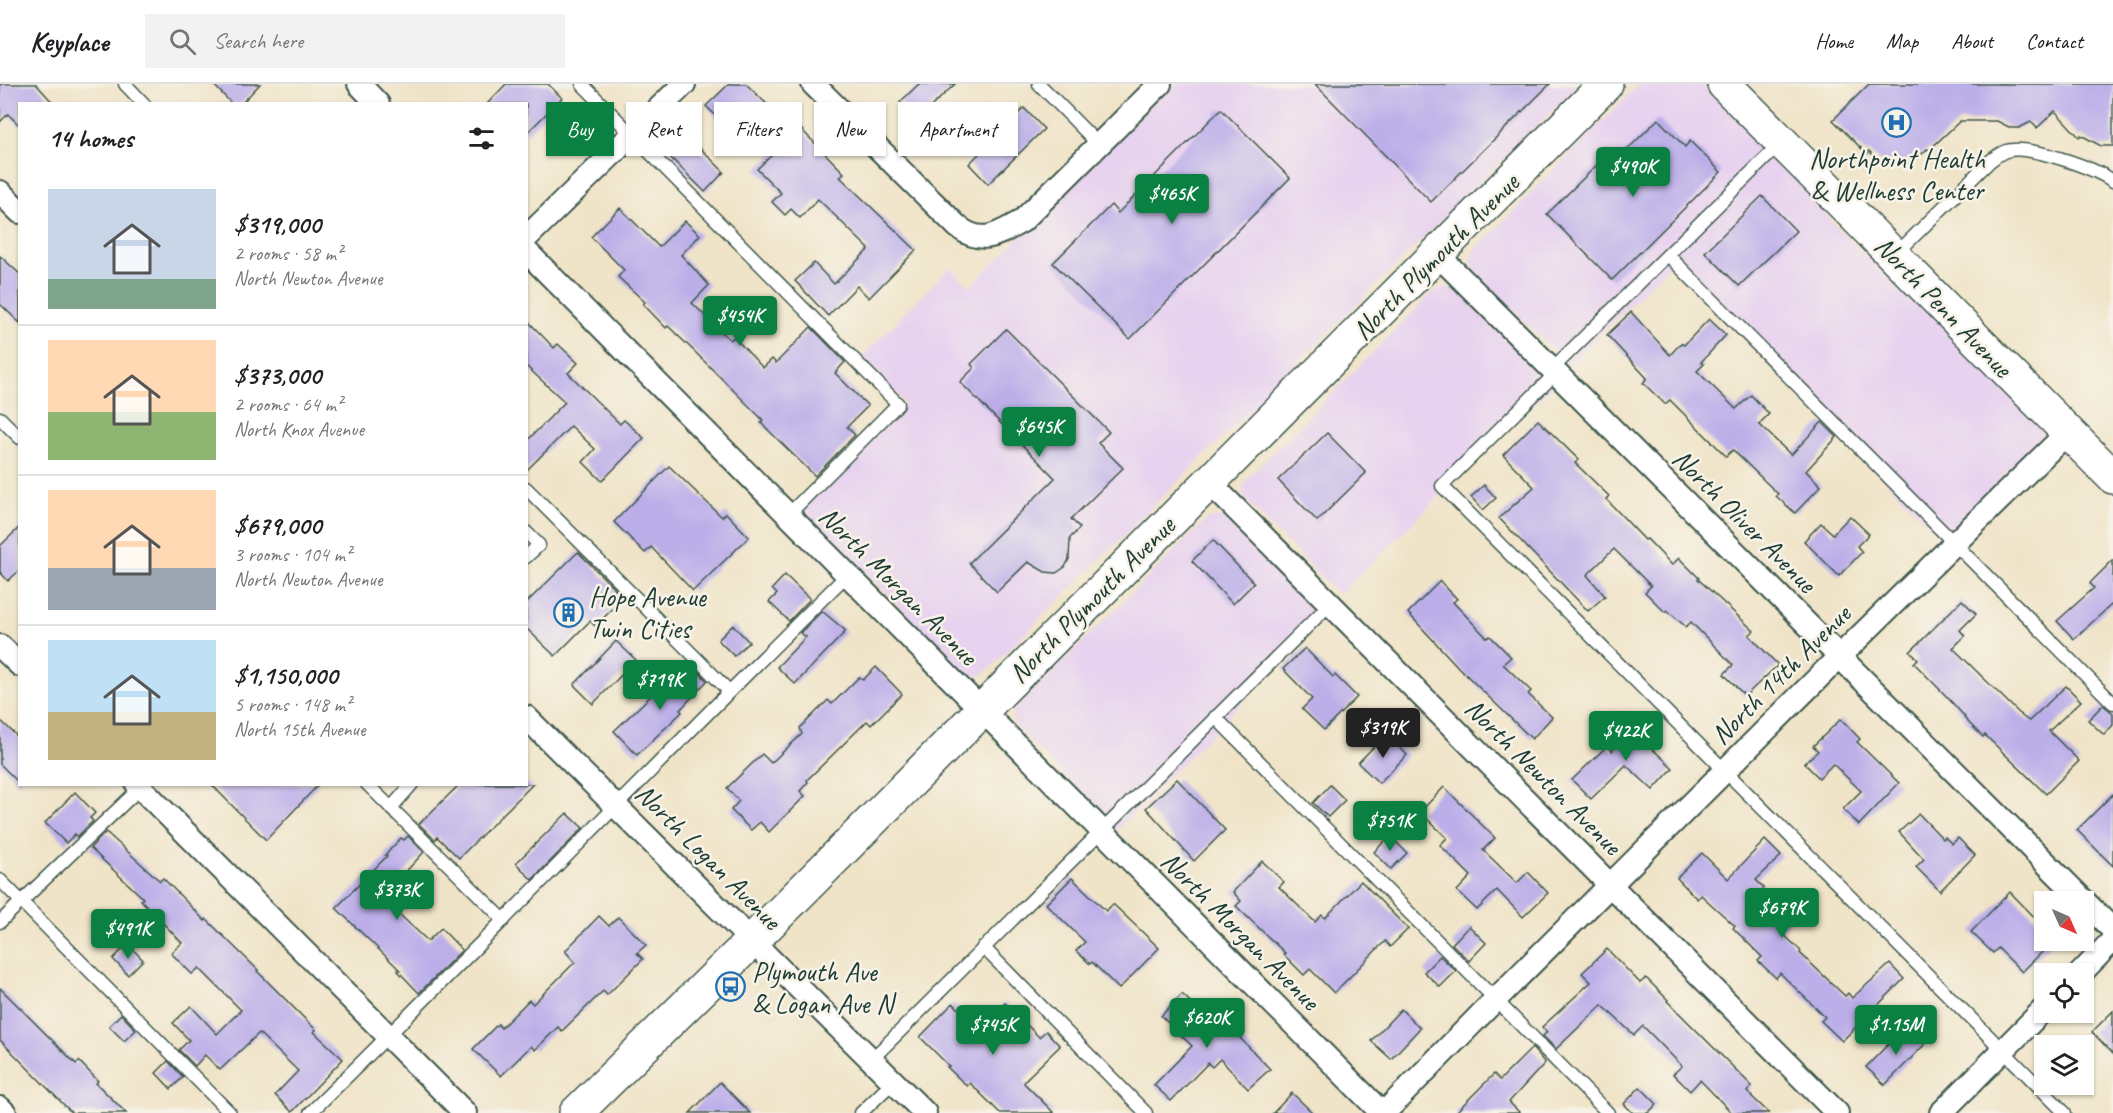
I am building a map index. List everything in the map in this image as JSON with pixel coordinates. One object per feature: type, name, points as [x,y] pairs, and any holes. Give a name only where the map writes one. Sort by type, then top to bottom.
[{"type":"main road","name":"North Plymouth Avenue","points":[[576,1113],[752,940],[1606,84]]},
{"type":"main road","name":"North Penn Avenue","points":[[1724,84],[2113,477]]},
{"type":"street","points":[[359,84],[376,102]]},
{"type":"street","points":[[666,102],[684,84]]},
{"type":"street","points":[[813,84],[958,227],[967,234],[980,238],[994,236],[1022,222],[1160,84]]},
{"type":"street","points":[[528,236],[626,142]]},
{"type":"street","points":[[0,192],[18,210]]},
{"type":"street","name":"North Morgan Avenue","points":[[528,253],[1383,1113]]},
{"type":"street","name":"North Oliver Avenue","points":[[1437,254],[2113,930]]},
{"type":"street","name":"North 14th Avenue","points":[[1383,1113],[1839,657],[2068,432]]},
{"type":"street","name":"North Newton Avenue","points":[[1209,482],[1837,1113]]},
{"type":"street","points":[[0,646],[18,663]]},
{"type":"street","name":"North Logan Avenue","points":[[528,719],[752,940],[921,1112]]},
{"type":"street","points":[[138,786],[465,1113]]},
{"type":"street","points":[[2091,963],[2113,940]]},
{"type":"street","points":[[1941,1113],[2034,1019]]},
{"type":"street","points":[[0,1108],[5,1113]]},
{"type":"lane","points":[[125,84],[142,102]]},
{"type":"lane","points":[[582,84],[626,128]]},
{"type":"lane","points":[[1039,84],[1099,145]]},
{"type":"lane","points":[[1782,142],[1442,486],[2065,1113]]},
{"type":"lane","points":[[1895,255],[1989,161],[2006,151],[2024,149],[2054,157],[2098,172],[2113,181]]},
{"type":"lane","points":[[654,156],[898,404],[788,515]]},
{"type":"lane","points":[[1668,255],[2113,703]]},
{"type":"lane","points":[[0,418],[18,436]]},
{"type":"lane","points":[[528,490],[729,691]]},
{"type":"lane","points":[[528,534],[539,545],[528,555]]},
{"type":"lane","points":[[310,1113],[847,575]]},
{"type":"lane","points":[[871,1060],[1330,604]]},
{"type":"lane","points":[[1215,717],[1608,1113]]},
{"type":"lane","points":[[0,922],[138,786]]},
{"type":"lane","points":[[369,786],[504,920]]},
{"type":"lane","points":[[391,808],[410,786]]},
{"type":"lane","points":[[0,880],[230,1113]]},
{"type":"lane","points":[[983,947],[1146,1113]]},
{"type":"lane","points":[[861,1113],[893,1082]]},
{"type":"shaded area","points":[[1171,84],[1579,84],[984,674],[975,677],[964,672],[803,509],[905,403],[861,358],[950,267],[970,287]]},
{"type":"shaded area","points":[[1639,84],[1708,84],[1810,184],[1830,220],[1887,276],[1912,287],[2042,428],[2040,438],[1943,539],[1671,264],[1569,366],[1475,273],[1470,263],[1475,250]]},
{"type":"shaded area","points":[[1449,287],[1456,289],[1555,383],[1339,595],[1244,499],[1242,491],[1245,481],[1436,289]]},
{"type":"shaded area","points":[[1227,518],[1327,616],[1117,830],[1015,726],[1012,718],[1015,708],[1207,519]]},
{"type":"building","points":[[0,84],[36,84],[52,102],[18,102],[18,124],[8,114],[0,122]]},
{"type":"building","points":[[213,84],[260,84],[243,102],[230,102]]},
{"type":"building","points":[[506,84],[548,84],[562,98],[558,102],[546,102],[546,114],[528,132],[528,102],[489,102]]},
{"type":"building","points":[[729,84],[746,84],[765,102],[714,102],[714,114],[706,106]]},
{"type":"building","points":[[919,84],[955,84],[936,102],[900,102]]},
{"type":"building","points":[[1315,84],[1550,84],[1431,202]]},
{"type":"building","name":"Northpoint Health & Wellness Center","points":[[1869,84],[2113,84],[2113,146],[2101,146],[2081,135],[2079,137],[2055,111],[2037,128],[2031,122],[2019,128],[2011,128],[1997,121],[1960,121],[1917,159],[1905,164],[1880,162],[1869,151],[1867,154],[1833,120]]},
{"type":"building","points":[[1024,108],[1044,129],[1018,155],[1018,114]]},
{"type":"building","points":[[1221,109],[1290,178],[1130,339],[1053,263],[1111,205],[1118,213]]},
{"type":"building","points":[[1658,119],[1685,147],[1690,141],[1721,172],[1612,280],[1547,214],[1599,163],[1606,171]]},
{"type":"building","points":[[802,130],[814,142],[814,156],[827,156],[844,173],[840,177],[916,250],[869,298],[857,286],[828,316],[795,281],[814,263],[834,284],[869,249],[818,199],[800,218],[791,209],[785,215],[772,202],[781,193],[757,169],[771,156],[802,156]]},
{"type":"building","points":[[702,150],[724,172],[705,192],[670,157],[702,156]]},
{"type":"building","points":[[977,156],[1017,156],[988,184],[969,164]]},
{"type":"building","points":[[1762,196],[1796,231],[1739,286],[1705,252]]},
{"type":"building","points":[[620,208],[659,247],[685,221],[700,235],[681,255],[709,285],[692,303],[730,340],[734,337],[763,368],[772,359],[776,363],[811,327],[845,362],[835,373],[868,406],[847,427],[855,435],[815,476],[761,423],[763,420],[668,326],[666,328],[643,304],[645,302],[618,277],[624,270],[591,237]]},
{"type":"building","points":[[0,256],[18,272],[18,321],[0,304]]},
{"type":"building","points":[[1631,312],[1670,355],[1681,343],[1684,345],[1709,319],[1726,335],[1701,362],[1704,364],[1697,371],[1736,409],[1751,395],[1769,414],[1759,424],[1791,455],[1822,422],[1837,437],[1806,471],[1821,486],[1795,513],[1733,450],[1726,456],[1670,400],[1665,404],[1643,383],[1647,378],[1607,335]]},
{"type":"building","points":[[528,321],[554,348],[558,344],[578,363],[568,373],[620,424],[624,420],[644,438],[602,481],[583,462],[595,449],[571,426],[528,469],[528,440],[565,402],[528,368]]},
{"type":"building","points":[[1006,329],[1109,432],[1098,443],[1123,468],[1071,519],[1080,528],[1070,538],[1069,559],[1065,567],[1056,573],[1045,572],[1028,562],[997,592],[969,563],[1055,478],[960,382],[974,368],[971,364]]},
{"type":"building","points":[[1538,420],[1579,460],[1575,463],[1609,496],[1606,499],[1645,540],[1647,539],[1672,565],[1679,558],[1754,631],[1749,635],[1778,665],[1745,696],[1724,674],[1733,665],[1691,622],[1686,627],[1667,610],[1665,612],[1645,592],[1651,586],[1614,549],[1587,575],[1605,596],[1588,611],[1499,518],[1534,487],[1503,455]]},
{"type":"building","points":[[1327,433],[1366,473],[1317,521],[1278,480]]},
{"type":"building","points":[[669,466],[722,517],[726,513],[749,537],[693,591],[651,547],[645,553],[614,522]]},
{"type":"building","points":[[1484,485],[1496,498],[1483,510],[1471,497]]},
{"type":"building","points":[[1850,516],[1869,534],[1857,546],[1862,552],[1839,576],[1804,541],[1821,523],[1833,534]]},
{"type":"building","points":[[18,529],[18,572],[8,581],[0,572],[0,546]]},
{"type":"building","points":[[1213,540],[1254,583],[1233,604],[1192,561]]},
{"type":"building","name":"Hope Avenue Twin Cities","points":[[578,552],[624,598],[595,626],[590,621],[555,656],[528,630],[528,601]]},
{"type":"building","points":[[2113,560],[2113,607],[2111,605],[2074,639],[2057,621],[2094,588],[2090,583]]},
{"type":"building","points":[[785,575],[810,599],[789,621],[769,602],[777,594],[772,589]]},
{"type":"building","points":[[1440,581],[1457,599],[1453,602],[1487,638],[1490,636],[1511,657],[1503,664],[1531,691],[1528,694],[1552,717],[1532,739],[1459,668],[1408,613]]},
{"type":"building","points":[[1962,600],[1976,614],[1960,630],[1965,636],[1953,648],[2023,717],[2029,721],[2066,686],[2081,701],[2049,731],[2079,761],[2046,794],[1985,735],[1983,737],[1914,663],[1918,659],[1910,652]]},
{"type":"building","points":[[822,611],[846,631],[795,684],[777,667],[806,637],[800,633]]},
{"type":"building","points":[[733,625],[749,642],[734,656],[718,640]]},
{"type":"building","points":[[616,641],[636,660],[593,704],[574,685]]},
{"type":"building","points":[[1305,648],[1333,677],[1335,675],[1357,697],[1324,730],[1302,709],[1312,699],[1283,669]]},
{"type":"building","points":[[691,664],[707,681],[680,710],[682,712],[637,755],[614,731],[659,688],[664,693]]},
{"type":"building","points":[[876,667],[902,694],[871,725],[867,721],[807,780],[808,782],[800,791],[805,796],[769,832],[760,822],[751,830],[731,810],[739,801],[727,788],[762,754],[771,763],[802,734],[800,728],[828,700],[832,704],[859,677],[863,680]]},
{"type":"building","points":[[2103,705],[2113,713],[2113,725],[2104,735],[2088,720]]},
{"type":"building","points":[[1646,719],[1659,733],[1647,744],[1673,768],[1653,790],[1626,765],[1591,799],[1572,780],[1607,746],[1612,751]]},
{"type":"building","points":[[1841,719],[1860,739],[1857,742],[1899,783],[1859,825],[1843,809],[1861,791],[1833,764],[1819,778],[1804,763],[1818,751],[1813,746]]},
{"type":"building","points":[[0,720],[18,737],[18,782],[0,764]]},
{"type":"building","points":[[1386,734],[1407,755],[1379,783],[1358,763]]},
{"type":"building","points":[[1177,779],[1225,830],[1194,861],[1146,808]]},
{"type":"building","points":[[528,784],[533,784],[459,858],[437,837],[435,840],[419,824],[458,786],[528,786]]},
{"type":"building","points":[[1330,785],[1345,800],[1328,817],[1313,803]]},
{"type":"building","points":[[213,786],[317,786],[266,840]]},
{"type":"building","points":[[1444,787],[1495,838],[1483,850],[1517,883],[1528,872],[1548,893],[1523,917],[1497,890],[1477,910],[1457,891],[1471,876],[1440,845],[1447,838],[1420,812]]},
{"type":"building","points":[[75,792],[95,813],[90,818],[93,821],[77,837],[75,834],[66,843],[45,823]]},
{"type":"building","points":[[2113,794],[2113,866],[2077,830]]},
{"type":"building","points":[[567,813],[583,828],[532,880],[516,863]]},
{"type":"building","points":[[1919,814],[1943,839],[1945,837],[1952,844],[1958,838],[1975,855],[1940,891],[1916,867],[1924,859],[1899,832]]},
{"type":"building","points":[[106,832],[160,881],[163,878],[205,921],[206,919],[316,1030],[314,1032],[343,1059],[292,1112],[275,1095],[298,1071],[259,1033],[220,1070],[205,1055],[195,1066],[179,1050],[189,1040],[173,1023],[191,1006],[217,1034],[241,1010],[199,968],[192,974],[171,953],[182,943],[141,900],[143,898],[90,848]]},
{"type":"building","points":[[408,836],[424,852],[384,895],[386,898],[384,900],[428,941],[441,928],[462,950],[419,993],[398,971],[400,970],[336,908],[387,856],[385,855],[401,838],[404,840]]},
{"type":"building","points":[[1390,836],[1407,853],[1391,869],[1374,852]]},
{"type":"building","points":[[1765,840],[1781,856],[1756,880],[1764,888],[1761,891],[1790,921],[1780,931],[1801,951],[1800,953],[1845,996],[1848,993],[1852,998],[1890,964],[1904,979],[1842,1041],[1821,1021],[1825,1017],[1780,973],[1776,978],[1758,961],[1762,957],[1733,928],[1735,926],[1701,895],[1697,899],[1677,878],[1702,853],[1728,879]]},
{"type":"building","points":[[1262,861],[1284,882],[1279,887],[1315,922],[1322,915],[1325,918],[1361,881],[1408,929],[1390,947],[1385,941],[1334,993],[1310,969],[1304,975],[1283,954],[1285,953],[1236,906],[1241,901],[1233,892]]},
{"type":"building","points":[[1072,878],[1106,911],[1113,904],[1159,948],[1119,989],[1092,962],[1090,964],[1076,951],[1085,942],[1046,904]]},
{"type":"building","points":[[2010,892],[2034,917],[2034,951],[2043,951],[2022,972],[1998,948],[1993,953],[1971,932]]},
{"type":"building","points":[[599,916],[609,926],[618,917],[646,945],[637,953],[643,959],[607,995],[603,991],[562,1031],[558,1027],[535,1050],[531,1046],[501,1076],[473,1049],[498,1024],[501,1028],[529,1000],[533,1004],[575,962],[565,951]]},
{"type":"building","points":[[1469,926],[1486,943],[1469,961],[1452,944]]},
{"type":"building","points":[[128,944],[143,960],[128,975],[113,959]]},
{"type":"building","points":[[1607,949],[1640,983],[1646,978],[1668,1000],[1752,1086],[1747,1092],[1769,1113],[1732,1113],[1700,1080],[1690,1091],[1673,1074],[1682,1066],[1643,1026],[1634,1035],[1602,1005],[1556,1049],[1543,1036],[1547,1032],[1542,1027],[1591,982],[1582,973]]},
{"type":"building","points":[[1440,956],[1456,971],[1440,987],[1424,972]]},
{"type":"building","points":[[0,988],[76,1064],[79,1061],[98,1081],[96,1083],[126,1113],[72,1113],[0,1040]]},
{"type":"building","points":[[1182,994],[1214,1025],[1223,1015],[1244,1034],[1240,1038],[1270,1069],[1248,1089],[1220,1059],[1212,1067],[1208,1063],[1171,1101],[1154,1085],[1192,1046],[1161,1016]]},
{"type":"building","points":[[953,1003],[979,1029],[1005,1003],[1039,1037],[1046,1031],[1060,1046],[1024,1083],[1054,1113],[1000,1113],[970,1083],[967,1086],[947,1067],[949,1066],[920,1037]]},
{"type":"building","points":[[1401,1009],[1420,1028],[1391,1059],[1371,1041]]},
{"type":"building","points":[[2113,1011],[2113,1054],[2092,1032]]},
{"type":"building","points":[[121,1014],[136,1030],[124,1041],[109,1026]]},
{"type":"building","points":[[1906,1026],[1925,1044],[1885,1085],[1866,1067]]},
{"type":"building","points":[[1532,1048],[1545,1063],[1509,1102],[1520,1113],[1455,1113],[1494,1074],[1500,1080]]},
{"type":"building","points":[[168,1061],[183,1077],[171,1089],[156,1073]]},
{"type":"building","points":[[720,1082],[750,1113],[690,1113]]},
{"type":"building","points":[[1640,1087],[1657,1104],[1648,1113],[1633,1113],[1624,1104]]},
{"type":"building","points":[[1292,1093],[1313,1113],[1273,1113]]},
{"type":"place","name":"Northpoint Health & Wellness Center","points":[[1897,123]]},
{"type":"place","name":"Hope Avenue Twin Cities","points":[[568,612]]},
{"type":"place","name":"Plymouth Ave & Logan Ave N","points":[[731,987]]}]
